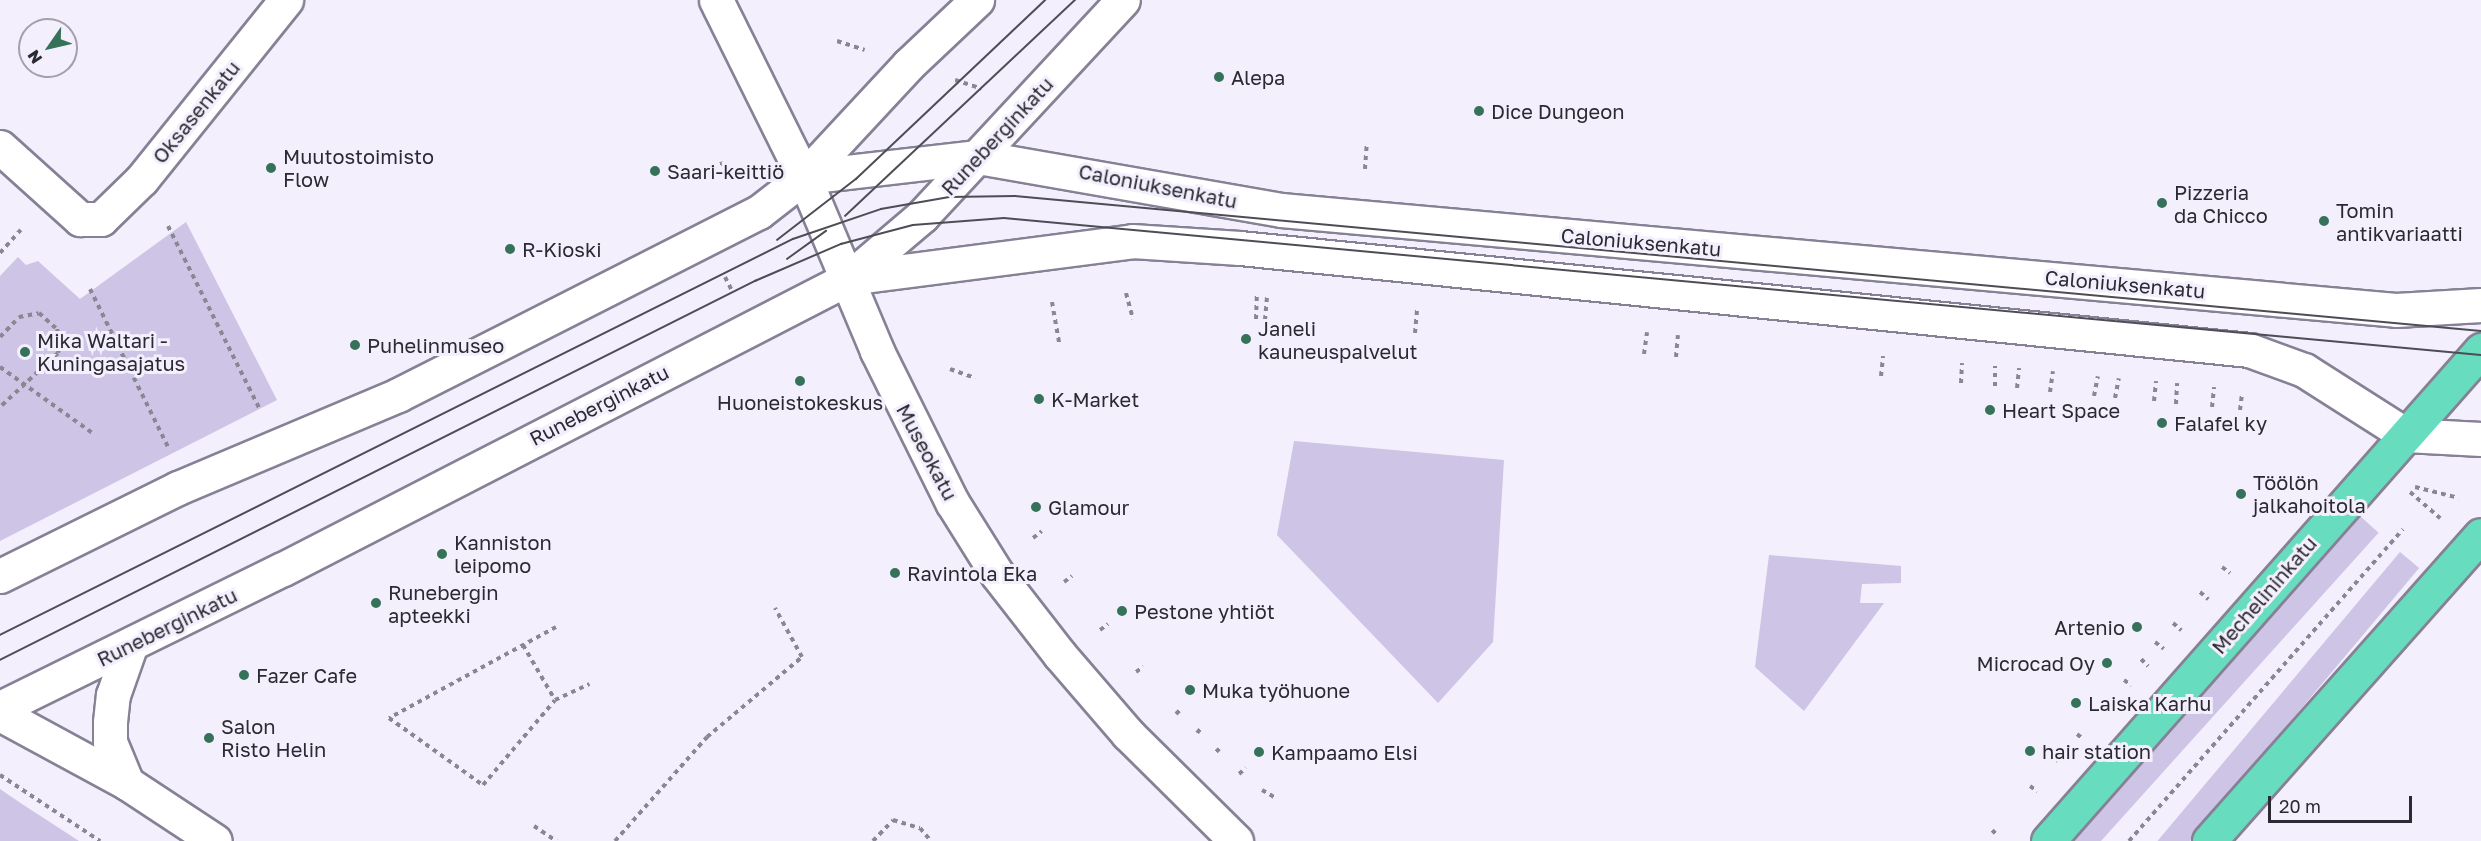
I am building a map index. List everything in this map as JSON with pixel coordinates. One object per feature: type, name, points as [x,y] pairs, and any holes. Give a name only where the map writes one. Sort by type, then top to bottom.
[{"type":"main road","name":"Oksasenkatu","points":[[0,147],[80,219],[101,219],[142,179],[286,0]]},
{"type":"main road","name":"Museokatu","points":[[716,0],[804,177],[910,421],[997,574],[1128,734],[1236,841]]},
{"type":"main road","points":[[0,576],[178,488],[398,395],[759,212],[804,177],[908,65],[977,0]]},
{"type":"main road","name":"Runeberginkatu","points":[[0,708],[752,330],[849,278],[888,249],[978,157],[1123,0]]},
{"type":"main road","name":"Caloniuksenkatu","points":[[804,177],[978,157],[1281,210],[2396,309],[2481,305]]},
{"type":"main road","points":[[849,278],[1132,241],[1240,248],[2250,350],[2304,370],[2406,435],[2481,439]]},
{"type":"main road","name":"Mechelininkatu","points":[[2048,841],[2481,350]]},
{"type":"main road","points":[[2209,841],[2481,535]]},
{"type":"main road","points":[[127,783],[110,742],[110,722],[131,644]]},
{"type":"main road","points":[[0,714],[127,783],[215,841]]},
{"type":"path","points":[[1365,170],[1367,143]]},
{"type":"path","points":[[712,168],[723,163]]},
{"type":"path","points":[[168,226],[264,417]]},
{"type":"path","points":[[0,253],[21,230]]},
{"type":"path","points":[[707,240],[752,330]]},
{"type":"path","points":[[90,289],[170,451]]},
{"type":"path","points":[[1126,293],[1133,319]]},
{"type":"path","points":[[1256,319],[1257,295]]},
{"type":"path","points":[[1265,320],[1267,295]]},
{"type":"path","points":[[1052,302],[1059,342]]},
{"type":"path","points":[[1415,333],[1417,310]]},
{"type":"path","points":[[0,337],[27,313],[39,313],[57,329],[58,353],[0,407]]},
{"type":"path","points":[[1644,354],[1647,332]]},
{"type":"path","points":[[1676,357],[1678,335]]},
{"type":"path","points":[[1881,376],[1883,355]]},
{"type":"path","points":[[1961,383],[1962,362]]},
{"type":"path","points":[[1995,366],[1995,386]]},
{"type":"path","points":[[0,367],[22,387],[94,434]]},
{"type":"path","points":[[2017,388],[2019,368]]},
{"type":"path","points":[[950,369],[975,378]]},
{"type":"path","points":[[2050,392],[2053,371]]},
{"type":"path","points":[[2094,396],[2098,375]]},
{"type":"path","points":[[2115,398],[2119,377]]},
{"type":"path","points":[[2154,402],[2156,381]]},
{"type":"path","points":[[2176,404],[2178,383]]},
{"type":"path","points":[[2212,408],[2214,387]]},
{"type":"path","points":[[2240,410],[2242,394]]},
{"type":"path","points":[[2406,484],[2471,498]]},
{"type":"path","points":[[2129,841],[2403,529]]},
{"type":"path","points":[[1033,538],[1042,531]]},
{"type":"path","points":[[1064,582],[1072,576]]},
{"type":"path","points":[[615,841],[707,737],[802,657],[775,608]]},
{"type":"path","points":[[1100,630],[1108,624]]},
{"type":"path","points":[[556,627],[389,718],[483,786],[555,700],[589,684]]},
{"type":"path","points":[[2156,642],[2164,649]]},
{"type":"path","points":[[523,645],[555,700]]},
{"type":"path","points":[[2141,659],[2149,667]]},
{"type":"path","points":[[1136,672],[1143,667]]},
{"type":"path","points":[[1176,714],[1182,708]]},
{"type":"path","points":[[1197,733],[1202,727]]},
{"type":"path","points":[[1216,752],[1222,746]]},
{"type":"path","points":[[1239,774],[1246,768]]},
{"type":"path","points":[[0,775],[100,841]]},
{"type":"path","points":[[1261,790],[1276,798]]},
{"type":"path","points":[[873,841],[893,820],[920,828],[931,841]]},
{"type":"path","points":[[534,826],[556,841]]},
{"type":"path","points":[[1992,830],[1998,836]]},
{"type":"shaded area","points":[[186,222],[277,400],[0,541],[0,276],[18,257],[26,265],[38,261],[80,299]]},
{"type":"shaded area","points":[[1294,441],[1504,460],[1493,642],[1438,703],[1277,535]]},
{"type":"shaded area","points":[[2360,516],[2379,533],[2101,841],[2074,841],[2070,838]]},
{"type":"shaded area","points":[[2400,552],[2419,568],[2190,841],[2158,841]]},
{"type":"shaded area","points":[[1769,555],[1901,566],[1901,583],[1862,584],[1860,603],[1884,603],[1804,711],[1755,667]]},
{"type":"shaded area","points":[[0,789],[22,804],[79,841],[0,841]]},
{"type":"tram line","points":[[777,240],[856,179],[1045,0]]},
{"type":"tram line","points":[[845,216],[1075,0]]},
{"type":"tram line","points":[[0,635],[793,239],[881,209],[949,197],[1015,196],[2481,331]]},
{"type":"tram line","points":[[0,660],[755,281],[841,244],[913,225],[1004,218],[2481,355]]},
{"type":"tram line","points":[[787,259],[826,231]]},
{"type":"place","name":"Alepa","points":[[1219,77]]},
{"type":"place","name":"Dice Dungeon","points":[[1479,111]]},
{"type":"place","name":"Muutostoimisto Flow","points":[[271,168]]},
{"type":"place","name":"Saari-keittiö","points":[[655,171]]},
{"type":"place","name":"Pizzeria da Chicco","points":[[2162,203]]},
{"type":"place","name":"Tomin antikvariaatti","points":[[2324,221]]},
{"type":"place","name":"R-Kioski","points":[[510,249]]},
{"type":"place","name":"Janeli kauneuspalvelut","points":[[1246,339]]},
{"type":"place","name":"Puhelinmuseo","points":[[355,345]]},
{"type":"place","name":"Mika Waltari - Kuningasajatus","points":[[25,352]]},
{"type":"place","name":"Huoneistokeskus","points":[[800,381]]},
{"type":"place","name":"K-Market","points":[[1039,399]]},
{"type":"place","name":"Heart Space","points":[[1990,410]]},
{"type":"place","name":"Falafel ky","points":[[2162,423]]},
{"type":"place","name":"Töölön jalkahoitola","points":[[2241,494]]},
{"type":"place","name":"Glamour","points":[[1036,507]]},
{"type":"place","name":"Kanniston leipomo","points":[[442,554]]},
{"type":"place","name":"Ravintola Eka","points":[[895,573]]},
{"type":"place","name":"Runebergin apteekki","points":[[376,603]]},
{"type":"place","name":"Pestone yhtiöt","points":[[1122,611]]},
{"type":"place","name":"Artenio","points":[[2137,627]]},
{"type":"place","name":"Microcad Oy","points":[[2107,663]]},
{"type":"place","name":"Fazer Cafe","points":[[244,675]]},
{"type":"place","name":"Muka työhuone","points":[[1190,690]]},
{"type":"place","name":"Laiska Karhu","points":[[2076,703]]},
{"type":"place","name":"Salon Risto Helin","points":[[209,738]]},
{"type":"place","name":"hair station","points":[[2030,751]]},
{"type":"place","name":"Kampaamo Elsi","points":[[1259,752]]}]
